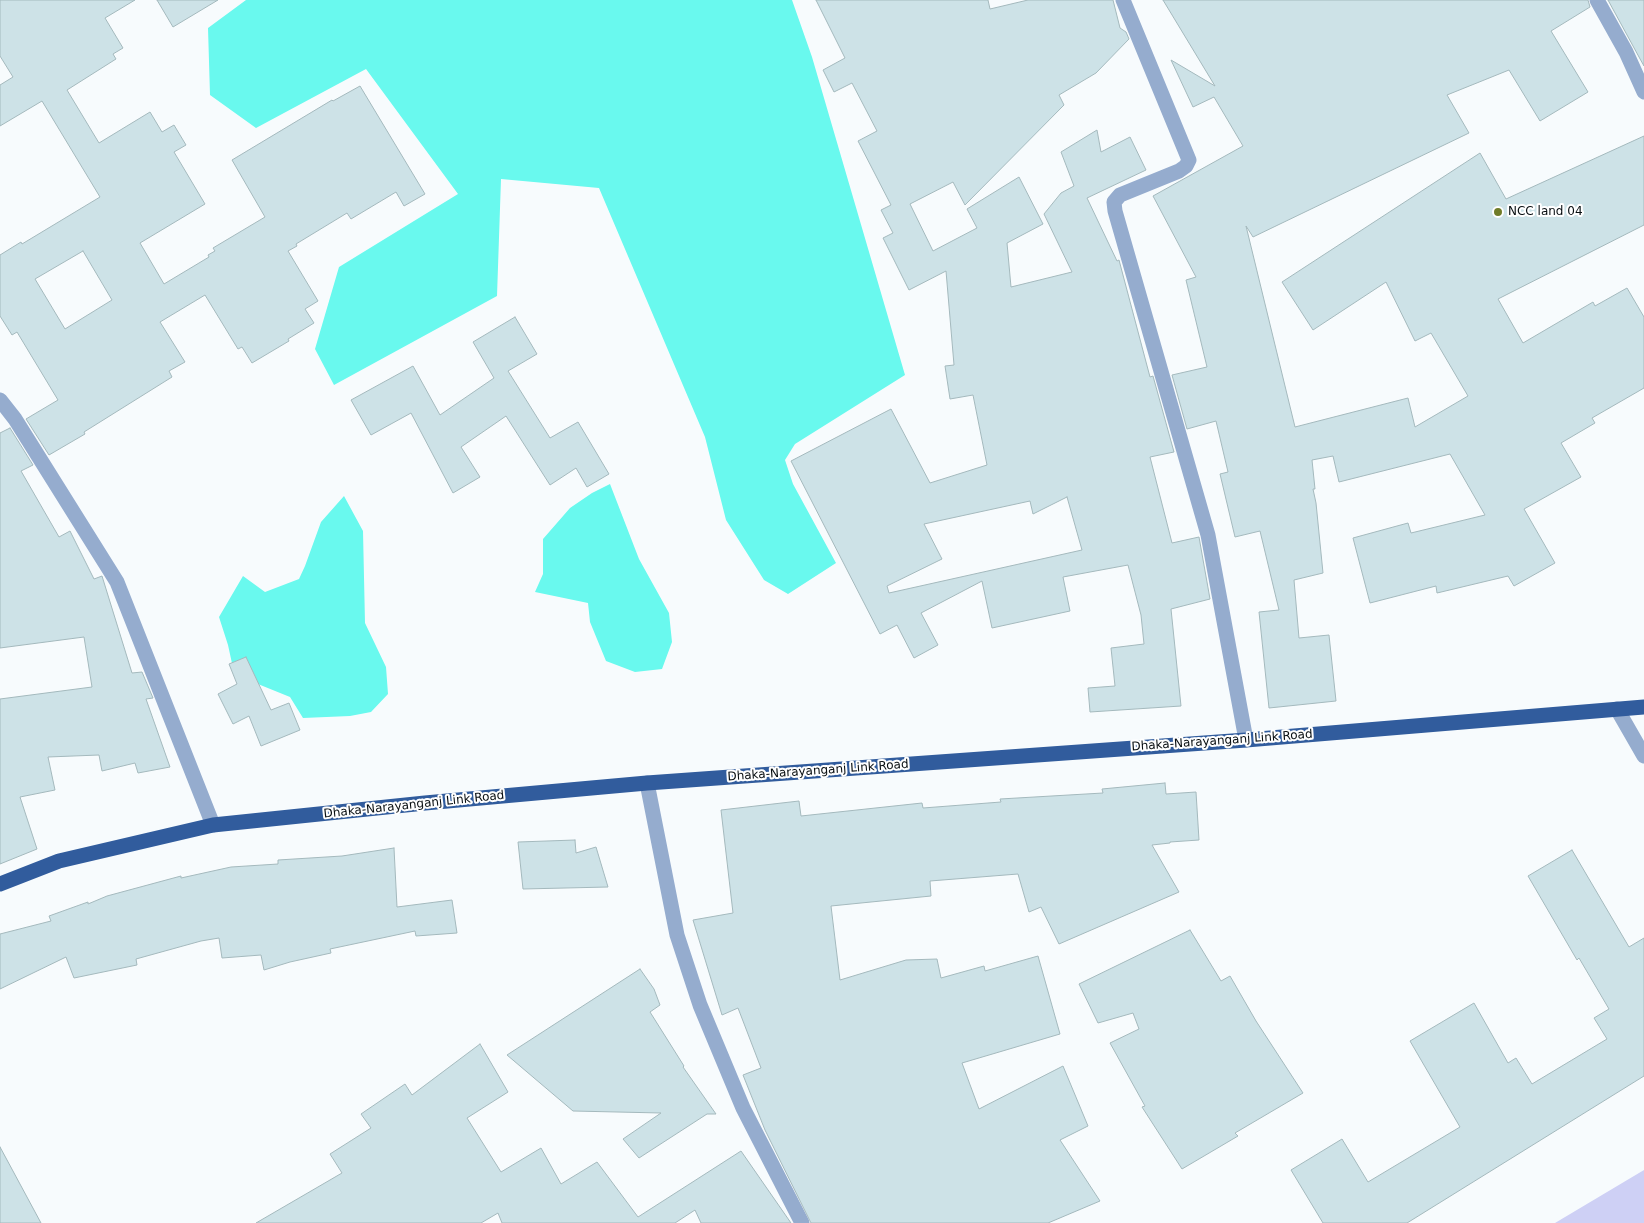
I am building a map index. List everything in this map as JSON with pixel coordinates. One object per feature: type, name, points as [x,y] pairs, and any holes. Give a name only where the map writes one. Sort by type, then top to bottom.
[{"type":"highway","name":"Dhaka-Narayanganj Link Road","points":[[0,884],[59,861],[213,825],[647,783],[1246,740],[1644,707]]},
{"type":"street","points":[[1123,0],[1189,160],[1186,166],[1179,170],[1120,195],[1114,202],[1115,211],[1208,535],[1246,740]]},
{"type":"street","points":[[1597,0],[1626,52],[1644,92]]},
{"type":"street","points":[[0,400],[15,419],[116,582],[213,825]]},
{"type":"street","points":[[1616,709],[1644,756]]},
{"type":"street","points":[[647,783],[677,935],[700,1005],[743,1108],[802,1223]]},
{"type":"shaded area","points":[[1644,1170],[1644,1223],[1555,1223]]},
{"type":"water","points":[[246,0],[792,0],[812,57],[905,375],[795,444],[785,460],[793,484],[836,563],[788,594],[764,580],[726,520],[705,437],[599,188],[501,179],[497,296],[334,385],[315,349],[339,267],[458,194],[366,69],[256,128],[210,95],[208,28]]},
{"type":"water","points":[[610,484],[639,559],[669,613],[672,642],[662,669],[635,672],[606,661],[590,622],[588,603],[535,592],[543,574],[543,539],[570,508],[592,493]]},
{"type":"water","points":[[344,496],[363,531],[365,623],[386,667],[388,694],[371,712],[350,716],[303,718],[290,697],[248,680],[233,668],[219,617],[243,576],[265,592],[299,579],[321,522]]},
{"type":"building","points":[[0,0],[135,0],[105,18],[123,48],[113,54],[116,59],[67,90],[99,143],[150,112],[162,132],[174,125],[186,145],[174,152],[205,204],[140,243],[164,284],[209,257],[208,255],[215,251],[213,248],[265,217],[232,160],[332,100],[360,86],[425,194],[404,206],[396,192],[351,219],[347,213],[296,244],[297,246],[288,251],[318,301],[305,309],[314,323],[288,339],[289,341],[252,363],[242,347],[238,349],[205,295],[160,322],[185,362],[169,371],[172,377],[84,432],[85,434],[49,455],[26,419],[58,400],[17,332],[12,335],[0,316],[0,255],[21,242],[22,244],[100,197],[42,101],[0,126],[0,85],[13,77],[0,56]],"holes":[[[83,251],[112,300],[65,329],[35,279]]]},
{"type":"building","points":[[157,0],[218,0],[173,27]]},
{"type":"building","points":[[816,0],[988,0],[990,9],[1028,0],[1113,0],[1120,28],[1126,32],[1129,39],[1096,73],[1059,95],[1064,105],[965,205],[953,182],[910,204],[933,251],[977,228],[967,209],[1019,177],[1043,224],[1007,243],[1011,287],[1072,272],[1044,214],[1061,193],[1074,186],[1061,152],[1097,130],[1101,152],[1130,137],[1146,170],[1087,198],[1117,261],[1119,260],[1150,377],[1153,376],[1174,452],[1150,457],[1172,543],[1199,537],[1210,599],[1171,609],[1181,706],[1090,712],[1088,688],[1115,686],[1111,648],[1144,644],[1141,615],[1128,565],[1063,577],[1070,611],[992,628],[982,581],[921,613],[938,645],[914,658],[897,625],[880,634],[791,461],[891,409],[930,483],[987,465],[973,395],[950,399],[945,366],[954,365],[946,271],[909,290],[883,238],[893,233],[881,210],[891,205],[858,141],[877,131],[852,83],[834,92],[823,70],[845,58]],"holes":[[[1067,497],[1082,550],[889,593],[887,586],[942,559],[924,524],[1030,501],[1033,514]]]},
{"type":"building","points":[[1163,0],[1588,0],[1590,7],[1551,31],[1588,92],[1540,121],[1509,70],[1447,95],[1469,133],[1253,237],[1246,226],[1295,427],[1408,398],[1415,427],[1468,396],[1431,333],[1415,341],[1386,282],[1313,330],[1282,282],[1480,153],[1506,199],[1644,136],[1644,225],[1498,299],[1523,343],[1593,302],[1595,306],[1627,288],[1644,317],[1644,388],[1592,418],[1595,423],[1561,443],[1581,477],[1524,509],[1555,563],[1514,586],[1508,576],[1437,593],[1436,586],[1370,603],[1353,538],[1408,523],[1411,533],[1485,515],[1450,454],[1339,482],[1333,456],[1312,460],[1315,489],[1313,489],[1323,573],[1294,580],[1299,638],[1329,635],[1336,701],[1269,708],[1259,612],[1279,610],[1260,531],[1235,537],[1220,474],[1228,472],[1216,421],[1187,429],[1172,375],[1207,367],[1186,280],[1196,277],[1153,196],[1243,146],[1214,97],[1193,107],[1171,60],[1215,86]]},
{"type":"building","points":[[1608,0],[1644,0],[1644,66],[1639,57]]},
{"type":"building","points":[[515,317],[537,354],[508,371],[550,438],[578,422],[609,474],[587,487],[576,468],[550,485],[506,416],[461,447],[480,477],[453,493],[411,413],[371,435],[351,400],[413,366],[440,415],[494,378],[473,342]]},
{"type":"building","points":[[10,428],[33,465],[21,471],[59,537],[70,531],[94,579],[102,576],[132,673],[142,672],[153,698],[146,699],[170,767],[138,773],[135,763],[102,771],[99,755],[48,757],[55,790],[20,797],[37,849],[0,864],[0,699],[92,687],[84,637],[0,648],[0,433]]},
{"type":"building","points":[[246,657],[271,710],[289,703],[300,730],[261,746],[249,716],[233,724],[218,694],[237,684],[229,664]]},
{"type":"building","points":[[1165,783],[1166,794],[1196,792],[1199,840],[1152,845],[1179,892],[1059,944],[1041,907],[1029,912],[1018,874],[930,881],[931,896],[831,906],[840,980],[906,960],[937,959],[941,978],[984,966],[985,971],[1038,956],[1060,1034],[962,1063],[979,1109],[1063,1066],[1088,1126],[1060,1140],[1100,1201],[1048,1223],[811,1223],[765,1130],[743,1075],[761,1068],[738,1008],[722,1015],[693,920],[733,913],[721,810],[799,801],[801,816],[922,803],[923,808],[1001,802],[1000,799],[1103,793],[1102,789]]},
{"type":"building","points":[[575,840],[576,853],[596,847],[608,887],[523,889],[518,842]]},
{"type":"building","points":[[394,848],[397,907],[452,900],[457,933],[416,936],[415,931],[330,949],[331,953],[264,970],[261,955],[222,958],[219,938],[201,941],[136,959],[137,965],[74,978],[66,957],[0,989],[0,934],[51,921],[49,916],[88,902],[88,904],[107,896],[181,876],[181,878],[231,867],[278,864],[278,860],[342,856]]},
{"type":"building","points":[[1572,850],[1629,947],[1644,938],[1644,1076],[1407,1223],[1323,1223],[1291,1170],[1342,1139],[1368,1182],[1460,1127],[1410,1041],[1474,1003],[1508,1063],[1516,1058],[1532,1084],[1607,1039],[1594,1018],[1609,1009],[1579,958],[1577,960],[1528,876]]},
{"type":"building","points":[[1190,930],[1221,981],[1230,976],[1256,1021],[1303,1093],[1235,1133],[1238,1136],[1182,1169],[1142,1107],[1145,1106],[1110,1043],[1139,1029],[1133,1013],[1098,1023],[1079,984]]},
{"type":"building","points":[[640,969],[654,989],[660,1005],[650,1012],[683,1067],[716,1114],[707,1114],[639,1158],[623,1139],[661,1113],[573,1111],[507,1055]]},
{"type":"building","points":[[480,1044],[508,1092],[467,1118],[501,1172],[541,1148],[561,1184],[597,1162],[638,1217],[741,1151],[791,1223],[701,1223],[695,1210],[675,1223],[502,1223],[498,1213],[481,1223],[256,1223],[342,1173],[330,1154],[371,1128],[361,1114],[405,1084],[412,1095]]},
{"type":"building","points":[[0,1147],[41,1223],[0,1223]]},
{"type":"place","name":"NCC land 04","points":[[1498,212]]}]
